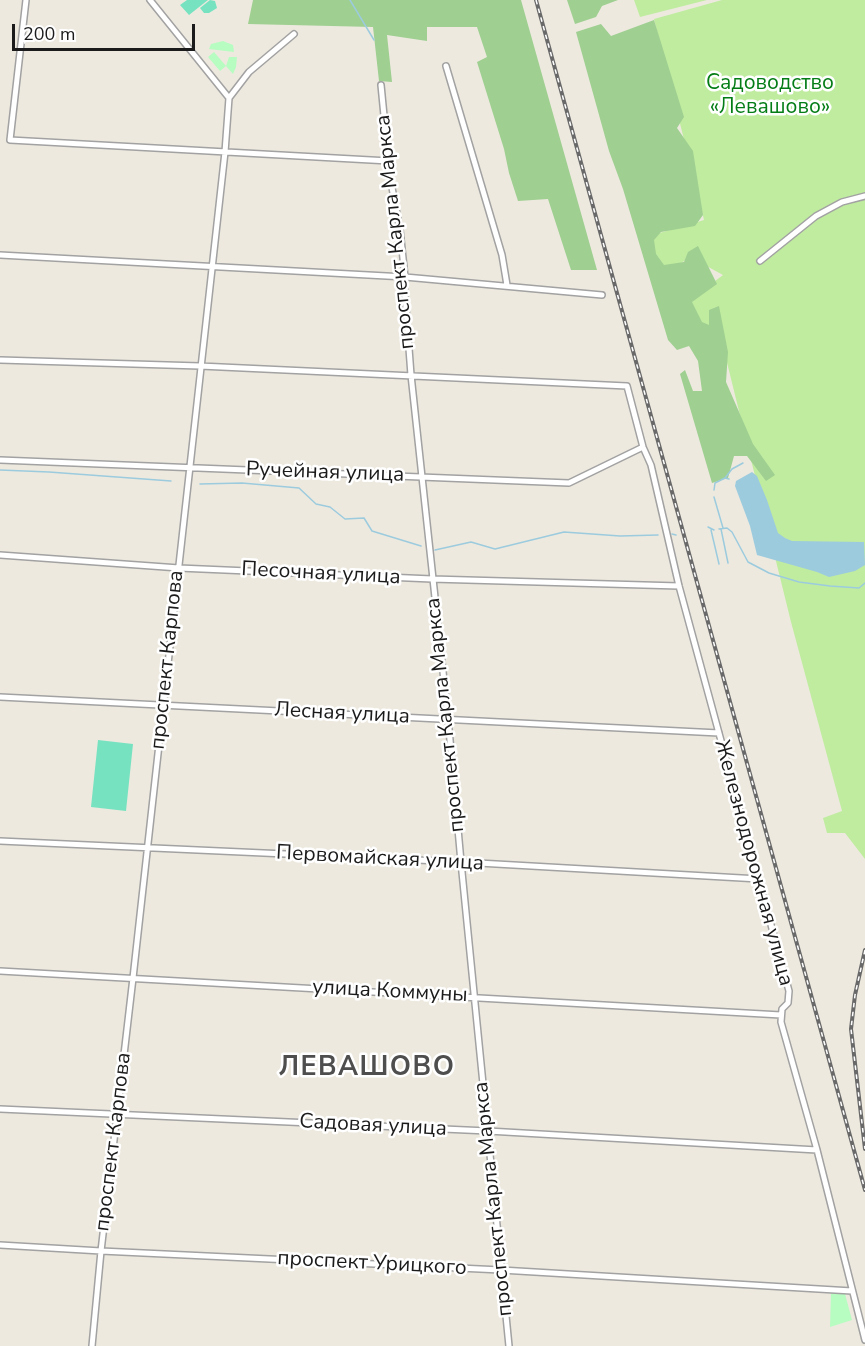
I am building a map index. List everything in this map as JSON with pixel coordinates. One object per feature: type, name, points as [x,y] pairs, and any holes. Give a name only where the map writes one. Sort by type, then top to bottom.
[{"type":"street","points":[[26,0],[10,140],[389,161]]},
{"type":"street","points":[[150,0],[229,98],[249,72],[294,34]]},
{"type":"street","points":[[446,66],[502,255],[507,285]]},
{"type":"street","name":"проспект Карла Маркса","points":[[381,86],[405,277],[411,375],[448,718],[509,1346]]},
{"type":"street","name":"проспект Карпова","points":[[92,1346],[225,152],[229,98]]},
{"type":"street","points":[[760,261],[816,216],[842,202],[865,196]]},
{"type":"street","points":[[0,255],[405,277],[602,295]]},
{"type":"street","points":[[0,360],[411,375]]},
{"type":"street","name":"Железнодорожная улица","points":[[411,375],[627,386],[643,447],[651,465],[679,586],[789,991],[788,1003],[781,1015],[781,1022],[817,1150],[865,1340]]},
{"type":"street","name":"Ручейная улица","points":[[0,460],[568,483],[643,447]]},
{"type":"street","name":"Песочная улица","points":[[0,555],[179,568],[432,579],[679,586]]},
{"type":"street","name":"Лесная улица","points":[[0,697],[448,718],[719,734]]},
{"type":"street","name":"Первомайская улица","points":[[0,841],[461,862],[759,879]]},
{"type":"street","name":"улица Коммуны","points":[[0,971],[781,1015]]},
{"type":"street","name":"Садовая улица","points":[[0,1109],[488,1131],[817,1150]]},
{"type":"street","name":"проспект Урицкого","points":[[0,1245],[501,1270],[852,1291]]},
{"type":"green space","points":[[187,0],[208,0],[189,15],[180,5]]},
{"type":"green space","points":[[210,0],[215,1],[217,8],[204,13],[200,8]]},
{"type":"green space","points":[[253,0],[521,0],[597,270],[571,270],[548,199],[518,201],[477,62],[487,57],[477,27],[427,27],[427,41],[387,35],[392,82],[379,81],[373,27],[248,24]]},
{"type":"green space","points":[[567,0],[618,0],[602,6],[596,17],[575,24]]},
{"type":"green space","points":[[634,0],[707,0],[640,17]]},
{"type":"green space","name":"Садоводство «Левашово»","points":[[722,0],[865,0],[865,859],[845,833],[827,833],[823,818],[842,811],[791,622],[718,326],[701,337],[682,306],[723,275],[690,257],[661,277],[646,237],[704,220],[654,19]]},
{"type":"green space","points":[[654,20],[684,117],[677,128],[693,151],[703,215],[695,226],[661,232],[654,240],[656,254],[664,265],[684,262],[688,252],[698,246],[717,284],[692,302],[702,322],[709,325],[709,310],[719,306],[728,352],[726,382],[753,444],[775,475],[766,481],[747,456],[734,456],[728,478],[712,483],[680,374],[685,370],[693,391],[702,391],[698,361],[689,346],[677,350],[668,340],[623,189],[609,151],[576,32],[601,24],[611,36]]},
{"type":"green space","points":[[223,41],[233,45],[234,52],[209,49],[211,44]]},
{"type":"green space","points":[[214,52],[226,66],[220,71],[208,57]]},
{"type":"green space","points":[[229,57],[237,57],[233,74],[226,66]]},
{"type":"green space","points":[[98,740],[133,744],[126,811],[91,807]]},
{"type":"green space","points":[[831,1293],[845,1294],[852,1320],[830,1327]]},
{"type":"water","points":[[752,472],[757,476],[778,533],[792,541],[864,542],[865,565],[855,571],[829,577],[757,555],[750,526],[735,486],[736,481]]},
{"type":"waterway","points":[[350,0],[374,40]]},
{"type":"waterway","points":[[725,478],[732,469],[743,463]]},
{"type":"waterway","points":[[0,470],[171,481]]},
{"type":"waterway","points":[[714,490],[715,483],[725,478],[729,479]]},
{"type":"waterway","points":[[200,484],[242,483],[299,488],[316,504],[330,507],[345,519],[364,518],[372,531],[421,546]]},
{"type":"waterway","points":[[714,497],[723,528]]},
{"type":"waterway","points":[[708,527],[714,530]]},
{"type":"waterway","points":[[719,529],[727,528],[732,532],[748,562],[769,573],[799,582],[830,586],[859,588],[865,583]]},
{"type":"waterway","points":[[721,529],[728,563]]},
{"type":"waterway","points":[[711,530],[719,564]]},
{"type":"waterway","points":[[435,550],[471,542],[495,549],[564,532],[620,536],[658,535]]},
{"type":"waterway","points":[[672,534],[676,535]]},
{"type":"railway","points":[[536,0],[865,1190]]},
{"type":"railway","points":[[865,950],[855,995],[851,1029],[865,1149]]},
{"type":"district","name":"ЛЕВАШОВО","points":[[367,1068]]}]
